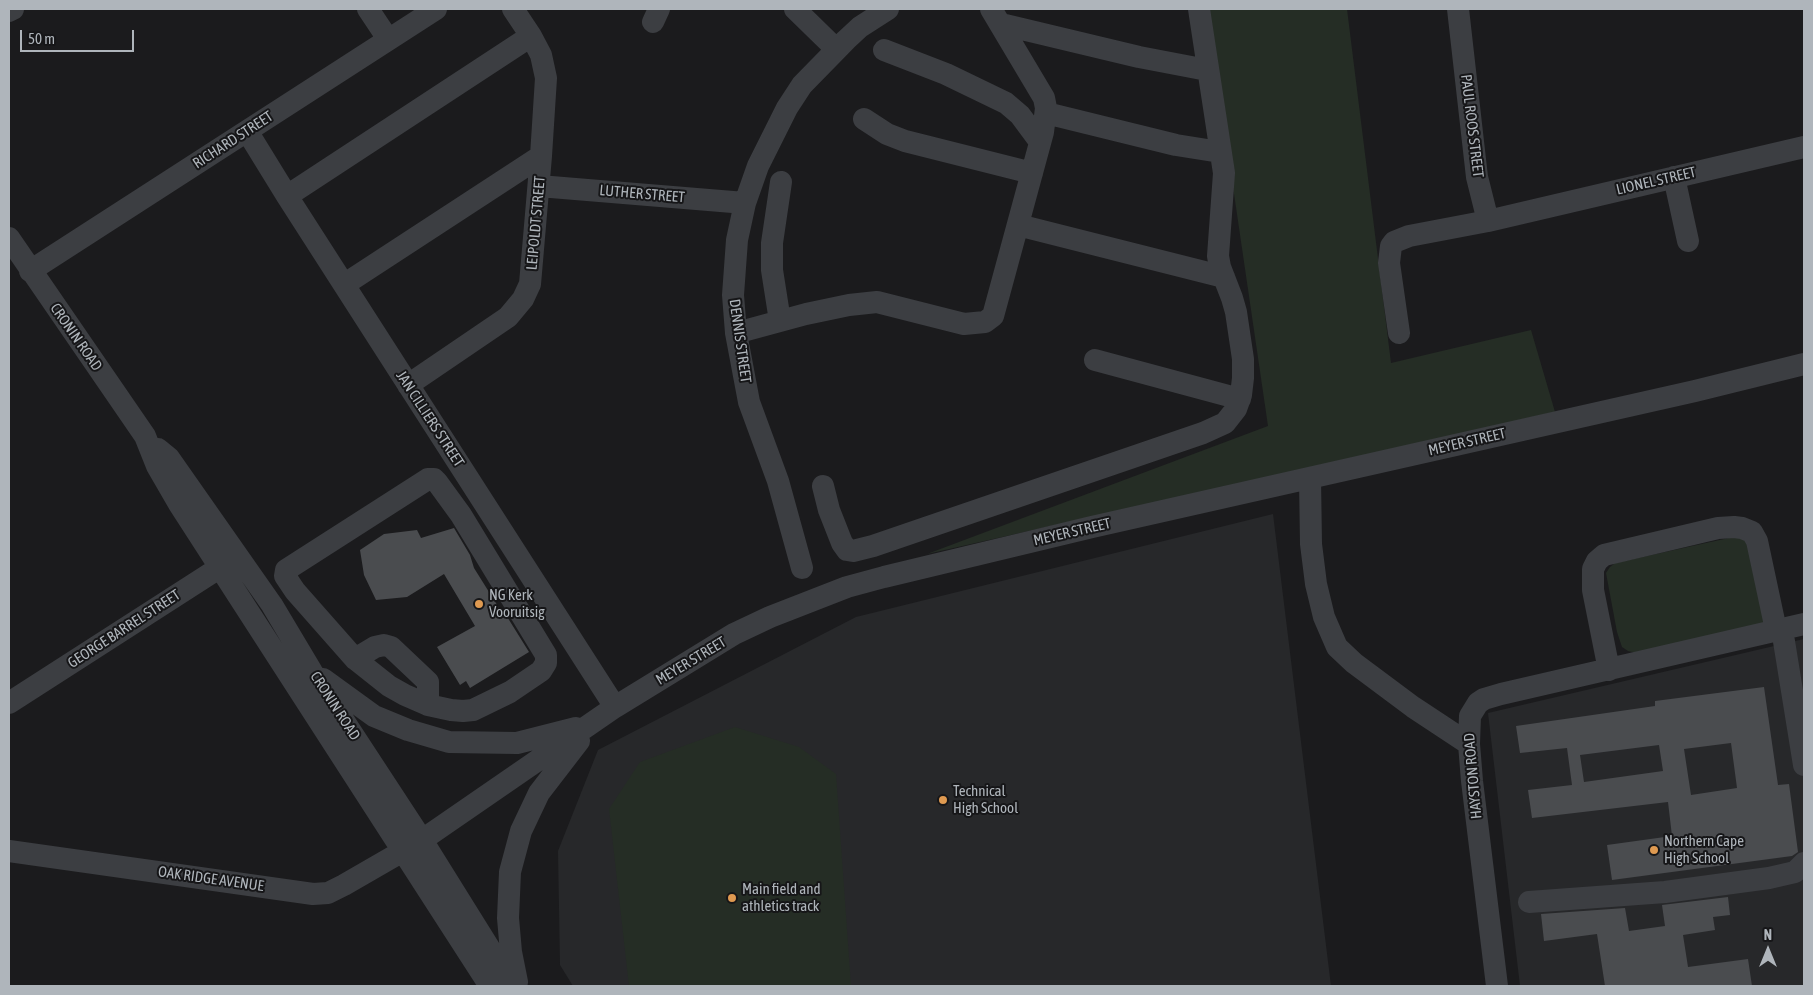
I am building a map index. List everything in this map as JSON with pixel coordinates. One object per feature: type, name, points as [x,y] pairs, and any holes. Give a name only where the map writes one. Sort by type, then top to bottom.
[{"type":"street","points":[[9,11],[13,9]]},
{"type":"street","points":[[368,9],[388,39]]},
{"type":"street","name":"RICHARD STREET","points":[[30,270],[436,9]]},
{"type":"street","name":"LEIPOLDT STREET","points":[[408,385],[508,317],[523,299],[530,284],[542,156],[546,78],[541,55],[513,9]]},
{"type":"street","points":[[795,9],[836,50]]},
{"type":"street","name":"DENNIS STREET","points":[[802,568],[778,481],[749,402],[736,333],[733,295],[737,240],[745,203],[758,166],[787,108],[802,86],[836,50],[860,27],[888,9]]},
{"type":"street","points":[[823,486],[829,510],[842,543],[847,550],[853,551],[873,546],[1225,423],[1236,409],[1240,399],[1243,378],[1242,359],[1236,312],[1220,268],[1218,256],[1224,186],[1199,9]]},
{"type":"street","name":"PAUL ROOS STREET","points":[[1458,9],[1477,177],[1498,219]]},
{"type":"street","points":[[996,17],[1139,57],[1207,70]]},
{"type":"street","points":[[736,333],[849,305],[877,302],[964,324],[985,322],[993,316],[1032,173],[1046,113],[1044,98],[996,17]]},
{"type":"street","points":[[287,196],[531,36]]},
{"type":"street","points":[[884,50],[946,74],[1006,103],[1020,115],[1040,142]]},
{"type":"street","points":[[1046,113],[1176,145],[1220,152]]},
{"type":"street","points":[[864,119],[887,134],[905,141],[1032,173]]},
{"type":"street","name":"JAN CILLIERS STREET","points":[[247,131],[615,707]]},
{"type":"street","name":"LIONEL STREET","points":[[1399,333],[1389,263],[1391,246],[1394,242],[1409,236],[1498,219],[1804,147]]},
{"type":"street","points":[[345,284],[542,156]]},
{"type":"street","points":[[1674,177],[1688,241]]},
{"type":"street","points":[[780,321],[772,270],[772,243],[781,182]]},
{"type":"street","name":"LUTHER STREET","points":[[539,186],[745,203]]},
{"type":"street","points":[[1018,225],[1224,277]]},
{"type":"street","name":"CRONIN ROAD","points":[[9,238],[145,436],[169,458],[229,561],[252,616],[490,986]]},
{"type":"street","points":[[1095,360],[1240,399]]},
{"type":"street","name":"MEYER STREET","points":[[403,852],[615,707],[734,634],[770,617],[847,587],[893,574],[1073,532],[1695,391],[1804,364]]},
{"type":"street","points":[[1310,478],[1311,544],[1316,584],[1324,616],[1338,647],[1354,663],[1413,707],[1469,744]]},
{"type":"street","points":[[428,479],[436,481],[461,515],[546,655],[546,663],[542,670],[510,692],[473,710],[463,711],[428,705],[404,695],[355,659],[296,591],[285,576],[286,570],[428,479]]},
{"type":"street","points":[[1609,670],[1593,590],[1593,569],[1597,561],[1604,555],[1734,526],[1752,532],[1757,541],[1779,630],[1804,765]]},
{"type":"street","name":"CRONIN ROAD","points":[[229,561],[272,605],[312,672],[422,840],[513,986]]},
{"type":"street","name":"GEORGE BARREL STREET","points":[[9,703],[229,561]]},
{"type":"street","points":[[252,616],[296,591]]},
{"type":"street","name":"HAYSTON ROAD","points":[[1497,986],[1469,744],[1470,716],[1478,703],[1484,699],[1804,624]]},
{"type":"street","points":[[355,659],[376,647],[391,647],[428,682],[428,705]]},
{"type":"street","points":[[312,672],[374,716],[408,730],[448,742],[517,743],[592,724]]},
{"type":"street","points":[[518,986],[511,952],[508,918],[510,872],[519,839],[539,793],[592,724]]},
{"type":"street","name":"OAK RIDGE AVENUE","points":[[9,851],[313,894],[328,893],[336,890],[403,852]]},
{"type":"street","points":[[1529,902],[1665,892],[1759,879],[1795,872],[1804,863]]},
{"type":"shaded area","points":[[1207,9],[1347,9],[1391,363],[1531,330],[1555,412],[927,554],[1268,426]]},
{"type":"shaded area","name":"Technical High School","points":[[1273,514],[1331,986],[573,986],[560,965],[558,851],[598,750],[856,617]]},
{"type":"shaded area","points":[[1747,534],[1774,606],[1761,626],[1637,653],[1622,647],[1617,632],[1606,573],[1610,567],[1615,563]]},
{"type":"shaded area","name":"Northern Cape High School","points":[[1804,639],[1804,986],[1520,986],[1488,713]]},
{"type":"shaded area","name":"Main field and athletics track","points":[[735,727],[799,747],[836,774],[851,986],[629,986],[609,809],[640,762]]},
{"type":"building","name":"NG Kerk Vooruitsig","points":[[454,528],[470,555],[474,568],[529,652],[470,688],[466,681],[460,685],[437,647],[475,626],[444,574],[407,597],[376,600],[364,575],[360,550],[384,534],[417,530],[421,538]]},
{"type":"building","points":[[1764,687],[1778,785],[1789,784],[1798,852],[1792,856],[1612,880],[1607,845],[1672,836],[1668,802],[1532,818],[1528,790],[1572,785],[1567,748],[1520,753],[1516,726],[1655,706],[1655,701]],"holes":[[[1731,743],[1737,788],[1691,795],[1684,749]],[[1659,745],[1663,771],[1584,782],[1580,755]]]},
{"type":"building","points":[[1728,897],[1730,915],[1713,917],[1715,930],[1683,935],[1688,967],[1748,959],[1752,986],[1605,986],[1597,934],[1544,941],[1541,914],[1625,908],[1629,931],[1665,926],[1662,905]]},
{"type":"place","name":"NG Kerk Vooruitsig","points":[[479,604]]},
{"type":"place","name":"Technical High School","points":[[943,800]]},
{"type":"place","name":"Northern Cape High School","points":[[1654,850]]},
{"type":"place","name":"Main field and athletics track","points":[[732,898]]}]
